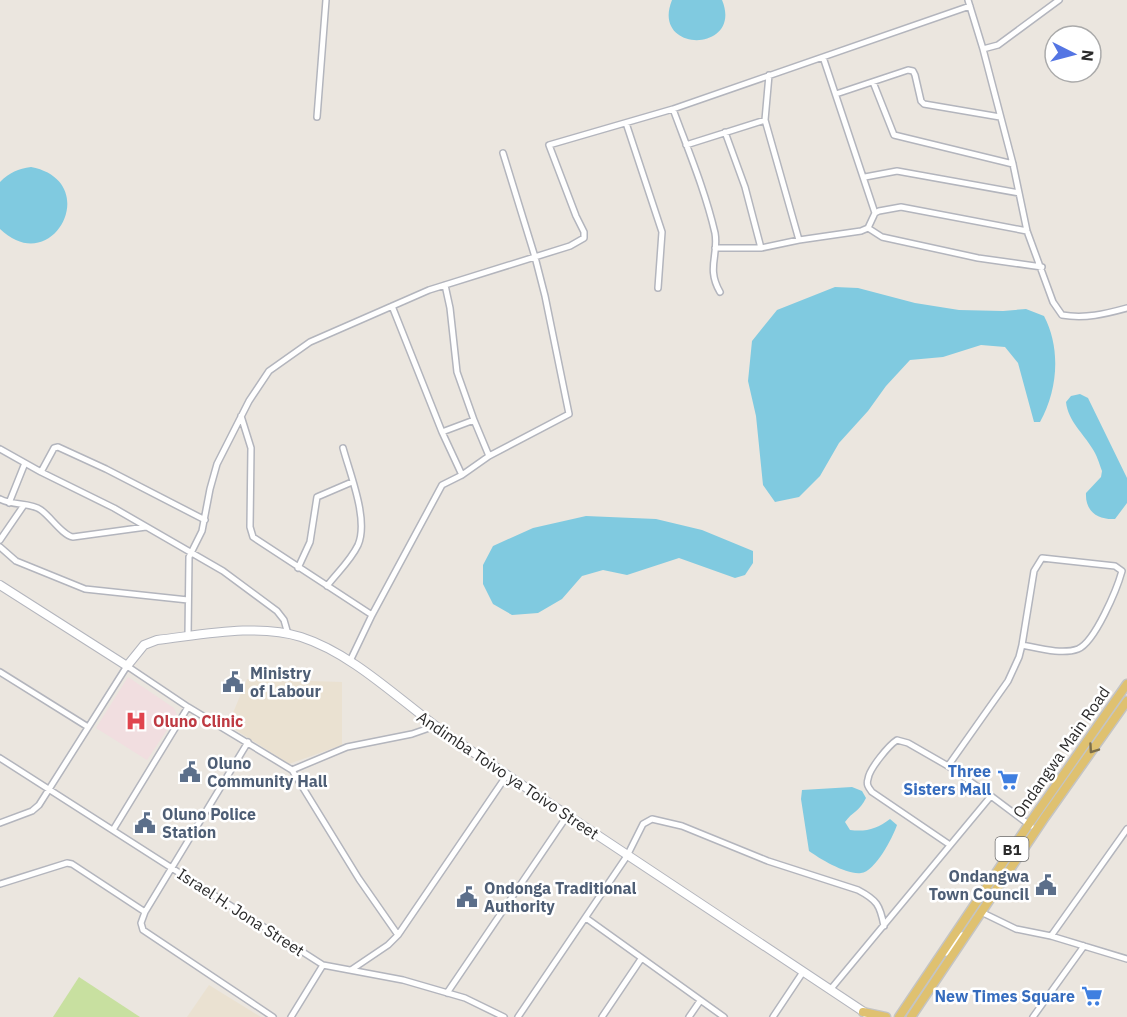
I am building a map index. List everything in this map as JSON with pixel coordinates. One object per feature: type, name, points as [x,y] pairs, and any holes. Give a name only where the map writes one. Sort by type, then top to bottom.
[{"type":"main road","name":"Ondangwa Main Road","points":[[896,1017],[926,977],[1127,684]]},
{"type":"main road","name":"Ondangwa Main Road","points":[[913,1016],[1036,830],[1127,701]]},
{"type":"main road","points":[[867,1015],[886,1017]]},
{"type":"street","points":[[317,117],[327,0]]},
{"type":"street","points":[[983,50],[998,45],[1059,0]]},
{"type":"street","points":[[188,636],[188,563],[191,551],[201,536],[217,464],[264,376],[310,342],[392,306],[445,285],[570,246],[584,238],[585,235],[549,146],[673,109],[969,3],[1013,164],[1027,231],[1053,302],[1062,315],[1079,317],[1127,308]]},
{"type":"street","points":[[715,248],[761,248],[868,228],[875,213],[865,177],[823,57]]},
{"type":"street","points":[[836,94],[908,70],[912,71],[924,104],[1000,117]]},
{"type":"street","points":[[769,75],[765,120],[799,240]]},
{"type":"street","points":[[873,82],[894,135],[1013,164]]},
{"type":"street","points":[[673,109],[704,192],[714,233],[714,276],[720,292]]},
{"type":"street","points":[[686,145],[765,120]]},
{"type":"street","points":[[626,123],[662,232],[658,288]]},
{"type":"street","points":[[725,132],[745,187],[761,248]]},
{"type":"street","points":[[350,661],[438,490],[448,481],[462,475],[489,456],[569,414],[545,296],[503,153]]},
{"type":"street","points":[[865,177],[897,171],[1019,193]]},
{"type":"street","points":[[875,213],[906,207],[1027,231]]},
{"type":"street","points":[[868,228],[882,237],[978,258],[1042,267]]},
{"type":"street","points":[[445,285],[450,308],[457,372],[489,456]]},
{"type":"street","points":[[392,306],[442,432],[462,475]]},
{"type":"street","points":[[242,416],[250,448],[250,533],[252,537],[372,615]]},
{"type":"street","points":[[442,432],[474,420]]},
{"type":"street","points":[[41,472],[54,448],[58,447],[205,520]]},
{"type":"street","points":[[0,448],[41,472],[114,508],[223,571],[277,610],[284,620],[288,634]]},
{"type":"street","points":[[327,586],[356,549],[361,537],[362,520],[344,448]]},
{"type":"street","points":[[9,503],[26,463]]},
{"type":"street","points":[[298,568],[310,542],[317,497],[352,482]]},
{"type":"street","points":[[0,499],[40,509],[65,534],[73,537],[148,527]]},
{"type":"street","points":[[0,540],[24,506]]},
{"type":"street","points":[[0,547],[16,561],[86,589],[188,600]]},
{"type":"street","points":[[948,766],[1008,681],[1019,657],[1034,571],[1040,559],[1110,565],[1122,571],[1118,585],[1091,638],[1081,648],[1072,651],[1022,645]]},
{"type":"street","points":[[0,585],[188,707],[292,770],[353,871],[398,935]]},
{"type":"street","name":"Andimba Toivo ya Toivo Street","points":[[128,666],[149,642],[188,636],[251,631],[288,634],[331,649],[435,726],[867,1015]]},
{"type":"street","points":[[0,824],[32,811],[49,790],[128,666]]},
{"type":"street","points":[[0,672],[88,727]]},
{"type":"street","points":[[113,831],[188,707]]},
{"type":"street","points":[[292,770],[347,747],[412,734],[435,726]]},
{"type":"street","points":[[950,845],[872,792],[867,782],[871,770],[897,740],[908,743],[948,766],[1036,830]]},
{"type":"street","points":[[248,742],[171,867],[141,923],[144,930],[273,1017]]},
{"type":"street","name":"Israel H. Jona Street","points":[[0,758],[323,965],[403,980],[482,1005],[504,1017]]},
{"type":"street","points":[[351,970],[388,945],[398,935],[507,775]]},
{"type":"street","points":[[830,990],[991,796]]},
{"type":"street","points":[[447,993],[567,816]]},
{"type":"street","points":[[518,1017],[627,856],[643,825],[652,819],[682,826],[768,861],[858,890],[872,897],[879,906],[884,926]]},
{"type":"street","points":[[1052,936],[1127,829]]},
{"type":"street","points":[[0,884],[67,863],[72,864],[145,912]]},
{"type":"street","points":[[926,977],[982,911],[998,922],[1016,929],[1052,936],[1127,959]]},
{"type":"street","points":[[585,918],[724,1017]]},
{"type":"street","points":[[1033,1017],[1084,946]]},
{"type":"street","points":[[602,1017],[641,959]]},
{"type":"street","points":[[291,1017],[323,965]]},
{"type":"street","points":[[773,1017],[803,972]]},
{"type":"street","points":[[690,1017],[700,1001]]},
{"type":"shaded area","name":"Oluno Clinic","points":[[128,677],[174,708],[177,715],[147,760],[96,728]]},
{"type":"shaded area","points":[[247,679],[342,682],[342,745],[289,764],[228,725]]},
{"type":"shaded area","points":[[209,985],[261,1017],[187,1017]]},
{"type":"green space","points":[[79,977],[140,1017],[53,1017]]},
{"type":"water","points":[[672,0],[722,0],[725,17],[720,30],[710,38],[697,40],[684,38],[674,30],[669,18]]},
{"type":"water","points":[[31,167],[53,176],[64,190],[67,206],[63,222],[52,235],[37,243],[20,242],[0,229],[0,182],[14,172]]},
{"type":"water","points":[[835,287],[858,288],[915,303],[959,310],[1026,309],[1044,316],[1053,342],[1055,369],[1051,396],[1040,422],[1034,422],[1018,363],[1005,347],[981,345],[943,357],[910,360],[839,443],[820,476],[799,497],[775,502],[763,485],[756,416],[748,381],[752,341],[777,310]]},
{"type":"water","points":[[1080,394],[1088,398],[1127,478],[1127,503],[1115,519],[1103,518],[1093,513],[1086,499],[1086,493],[1101,477],[1102,471],[1094,451],[1067,409],[1066,402],[1071,396]]},
{"type":"water","points":[[586,516],[656,519],[702,530],[753,551],[753,563],[745,575],[735,578],[679,558],[627,575],[603,570],[582,576],[562,599],[538,613],[512,615],[493,604],[483,584],[483,565],[493,546],[533,528]]},
{"type":"water","points":[[852,787],[862,791],[866,798],[845,822],[850,830],[871,829],[890,819],[897,825],[888,845],[877,861],[861,873],[841,869],[809,851],[801,799],[802,790]]},
{"type":"place","name":"Ministry of Labour","points":[[233,682]]},
{"type":"place","name":"Oluno Clinic","points":[[136,721]]},
{"type":"place","name":"Oluno Community Hall","points":[[190,772]]},
{"type":"place","name":"Three Sisters Mall","points":[[1008,780]]},
{"type":"place","name":"Oluno Police Station","points":[[145,823]]},
{"type":"place","name":"Ondangwa Town Council","points":[[1046,885]]},
{"type":"place","name":"Ondonga Traditional Authority","points":[[467,897]]},
{"type":"place","name":"New Times Square","points":[[1092,996]]}]
